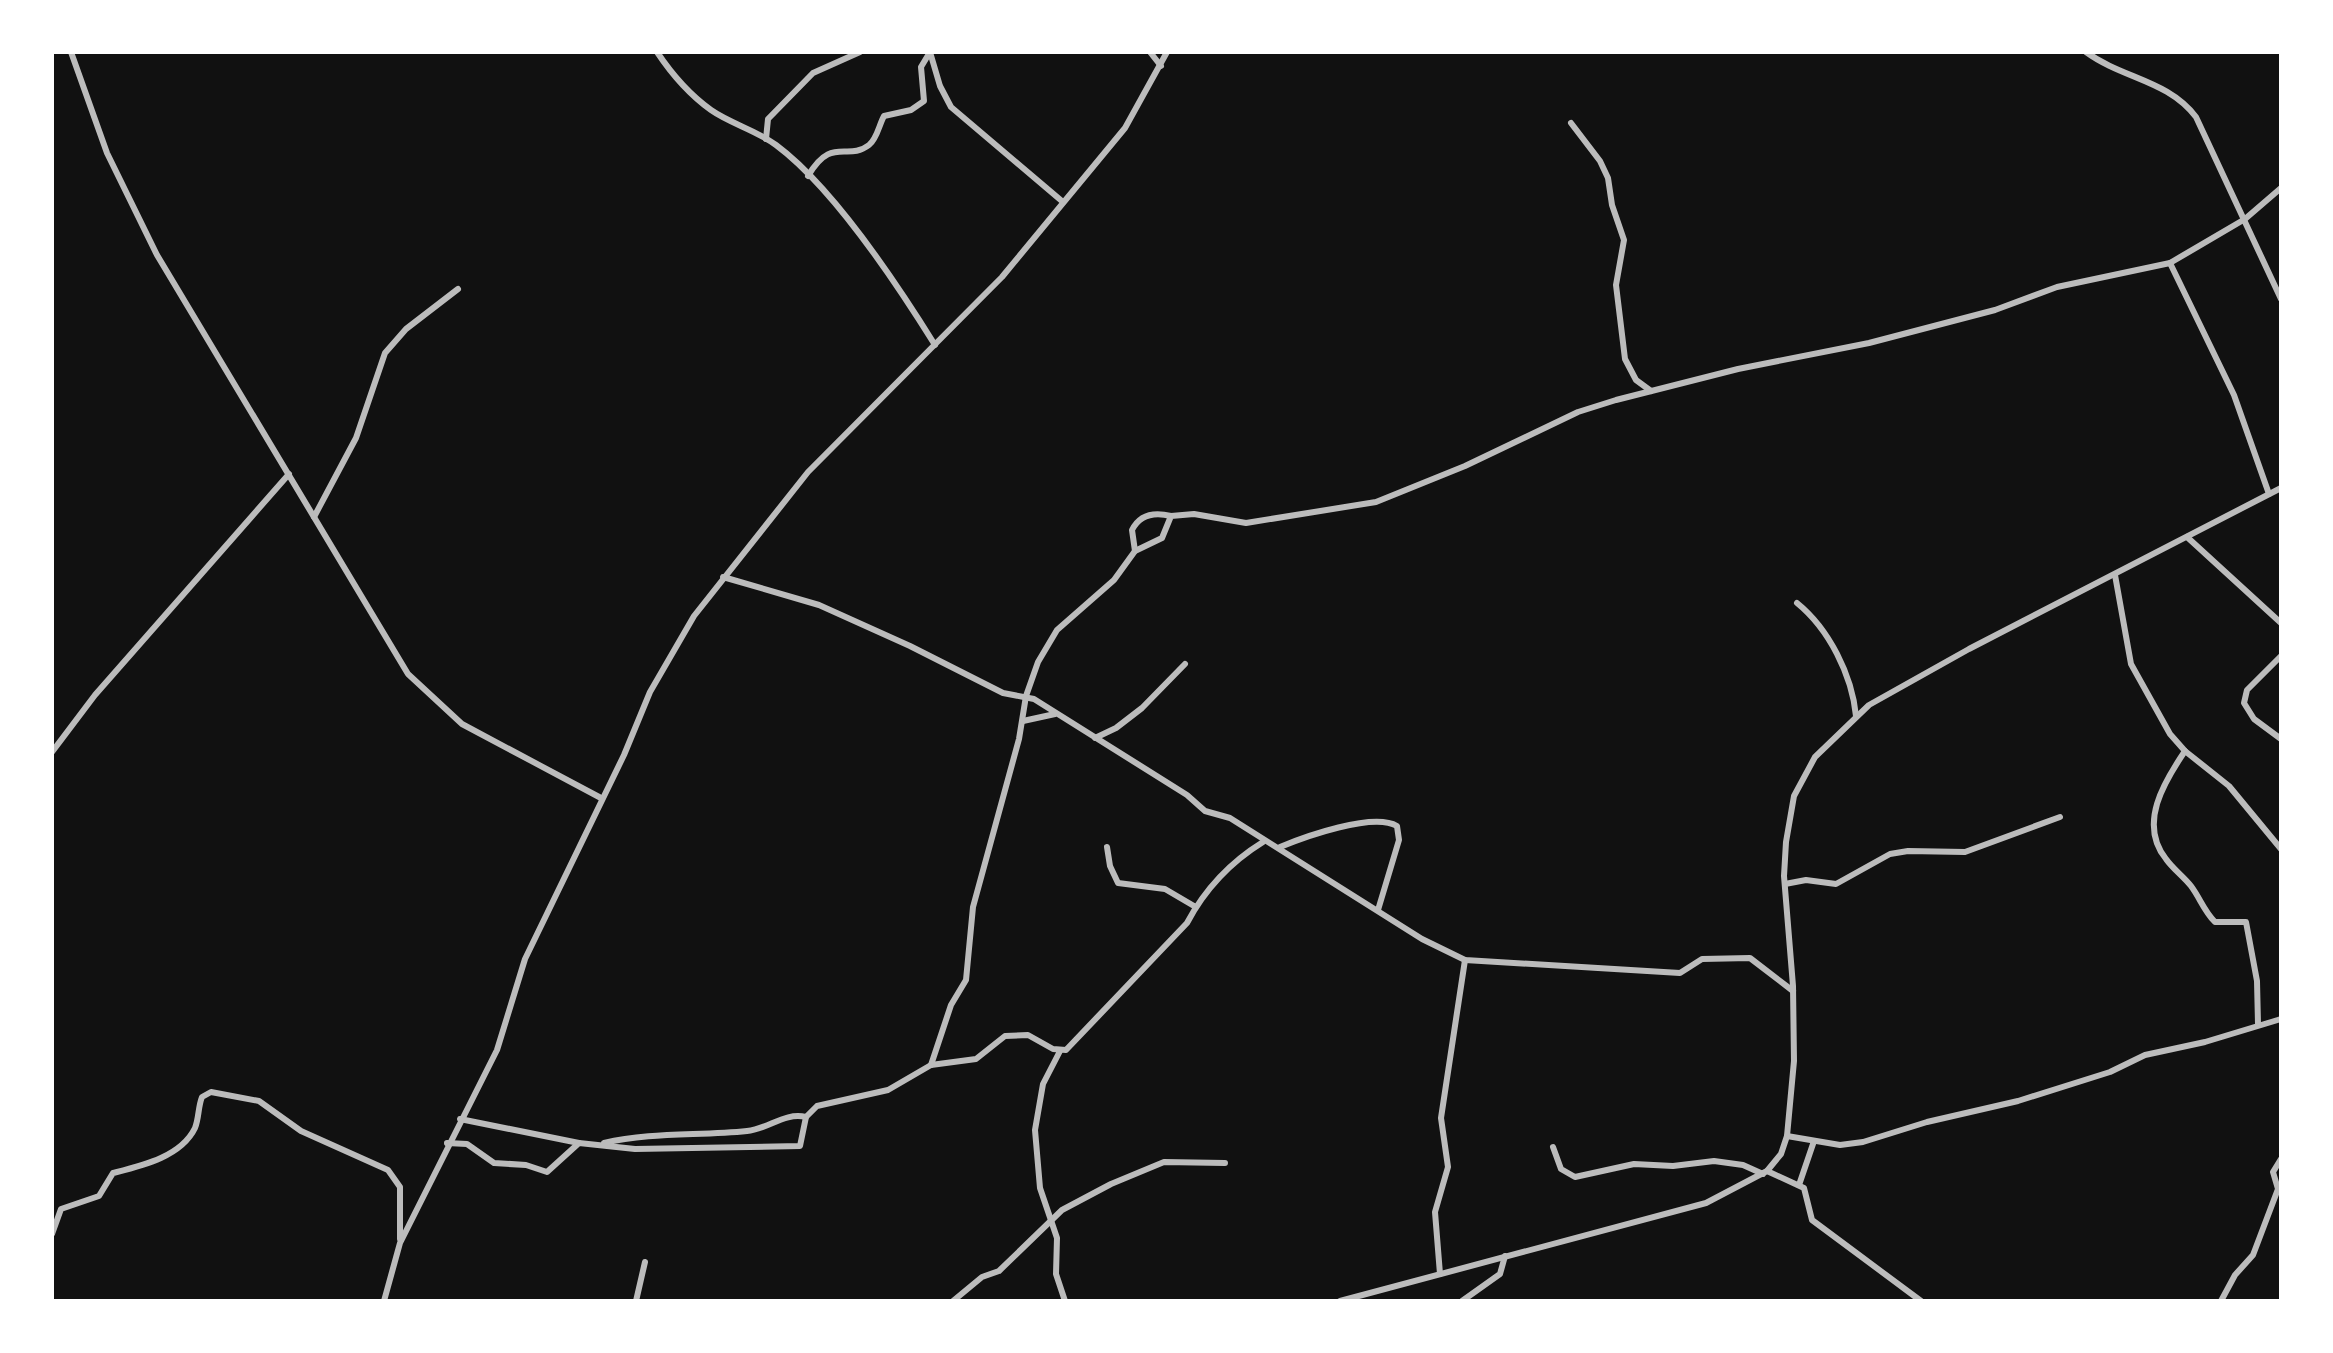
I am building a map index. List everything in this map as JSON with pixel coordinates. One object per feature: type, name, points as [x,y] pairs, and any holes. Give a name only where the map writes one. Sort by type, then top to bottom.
[{"type":"street","points":[[71,52],[107,153],[157,255],[390,647],[433,701],[489,741],[601,798]]},
{"type":"street","points":[[657,52],[667,67],[712,111],[766,139],[808,176],[898,286],[935,345]]},
{"type":"street","points":[[766,139],[768,119],[813,73],[860,52]]},
{"type":"street","points":[[808,176],[822,156],[835,150],[864,148],[874,139],[884,116],[911,110],[924,101],[921,67],[930,52]]},
{"type":"street","points":[[930,52],[951,107],[1063,202]]},
{"type":"street","points":[[1150,52],[1161,66]]},
{"type":"street","points":[[384,1301],[400,1243],[447,1143],[497,1050],[525,959],[656,681],[694,616],[808,472],[992,289],[1125,128],[1167,52]]},
{"type":"street","points":[[2086,52],[2111,68],[2171,91],[2184,101],[2196,117],[2281,299]]},
{"type":"street","points":[[1571,123],[1600,161],[1608,178],[1612,205],[1624,240],[1616,285],[1625,359],[1629,371],[1651,391]]},
{"type":"street","points":[[1135,551],[1132,530],[1140,519],[1154,513],[1171,516],[1194,514],[1246,523],[1376,502],[1465,466],[1578,412],[1651,391],[1869,343],[1995,310],[2057,287],[2170,263],[2245,219],[2281,188]]},
{"type":"street","points":[[2170,263],[2234,395],[2269,494]]},
{"type":"street","points":[[314,517],[356,438],[385,353],[406,329],[458,289]]},
{"type":"street","points":[[52,752],[95,695],[289,474]]},
{"type":"street","points":[[1340,1301],[1706,1203],[1765,1172],[1781,1154],[1787,1136],[1794,1061],[1793,991],[1785,884],[1786,842],[1794,796],[1815,757],[1869,705],[1969,649],[2281,488]]},
{"type":"street","points":[[931,1065],[951,1005],[966,980],[973,907],[1023,721],[1026,696],[1049,641],[1114,580],[1135,551],[1162,538],[1171,516]]},
{"type":"street","points":[[2187,537],[2281,623]]},
{"type":"street","points":[[2115,575],[2131,664],[2170,734],[2185,751],[2229,786],[2281,849]]},
{"type":"street","points":[[723,577],[819,605],[922,651],[1003,693],[1026,696],[1187,795],[1200,808],[1230,818],[1263,842],[1280,847],[1439,949],[1465,960],[1680,973],[1702,959],[1750,958],[1793,991]]},
{"type":"street","points":[[1797,603],[1823,628],[1854,695],[1856,716]]},
{"type":"street","points":[[2281,656],[2247,690],[2244,703],[2254,719],[2281,739]]},
{"type":"street","points":[[1095,738],[1116,728],[1142,708],[1163,683],[1185,664]]},
{"type":"street","points":[[1023,721],[1056,714]]},
{"type":"street","points":[[2185,751],[2164,782],[2156,805],[2154,830],[2163,856],[2189,884],[2215,922],[2246,922],[2257,981],[2258,1024]]},
{"type":"street","points":[[1785,884],[1806,880],[1836,884],[1890,854],[1908,851],[1965,852],[2060,817]]},
{"type":"street","points":[[1280,847],[1333,829],[1386,822],[1397,826],[1399,840],[1378,910]]},
{"type":"street","points":[[1065,1301],[1056,1274],[1057,1238],[1040,1188],[1035,1119],[1043,1084],[1060,1051],[1072,1046],[1187,923],[1194,906],[1216,877],[1263,842]]},
{"type":"street","points":[[1107,847],[1110,866],[1118,883],[1165,889],[1194,906]]},
{"type":"street","points":[[1440,1274],[1435,1212],[1448,1167],[1441,1118],[1465,960]]},
{"type":"street","points":[[1787,1136],[1840,1145],[1863,1142],[1927,1122],[2018,1101],[2110,1072],[2145,1055],[2205,1042],[2281,1019]]},
{"type":"street","points":[[460,1119],[579,1143],[635,1149],[797,1148],[802,1141],[806,1117],[817,1106],[894,1088],[931,1065],[976,1059],[997,1040],[1015,1034],[1040,1039],[1060,1051]]},
{"type":"street","points":[[52,1234],[61,1209],[99,1196],[113,1173],[147,1164],[186,1142],[196,1125],[202,1097],[211,1092],[259,1101],[301,1131],[388,1170],[400,1187],[400,1243]]},
{"type":"street","points":[[596,1144],[639,1137],[750,1131],[795,1114],[806,1117]]},
{"type":"street","points":[[1799,1185],[1814,1141]]},
{"type":"street","points":[[447,1143],[467,1144],[494,1163],[526,1165],[547,1172],[579,1143]]},
{"type":"street","points":[[1553,1147],[1561,1169],[1575,1177],[1634,1164],[1673,1166],[1714,1161],[1743,1165],[1799,1185],[1806,1192],[1812,1220],[1921,1301]]},
{"type":"street","points":[[2221,1301],[2235,1275],[2253,1255],[2278,1189],[2273,1172],[2281,1159]]},
{"type":"street","points":[[953,1301],[982,1277],[1003,1268],[1062,1210],[1153,1165],[1179,1161],[1225,1163]]},
{"type":"street","points":[[1462,1301],[1500,1274],[1505,1256]]},
{"type":"street","points":[[636,1301],[645,1262]]}]
